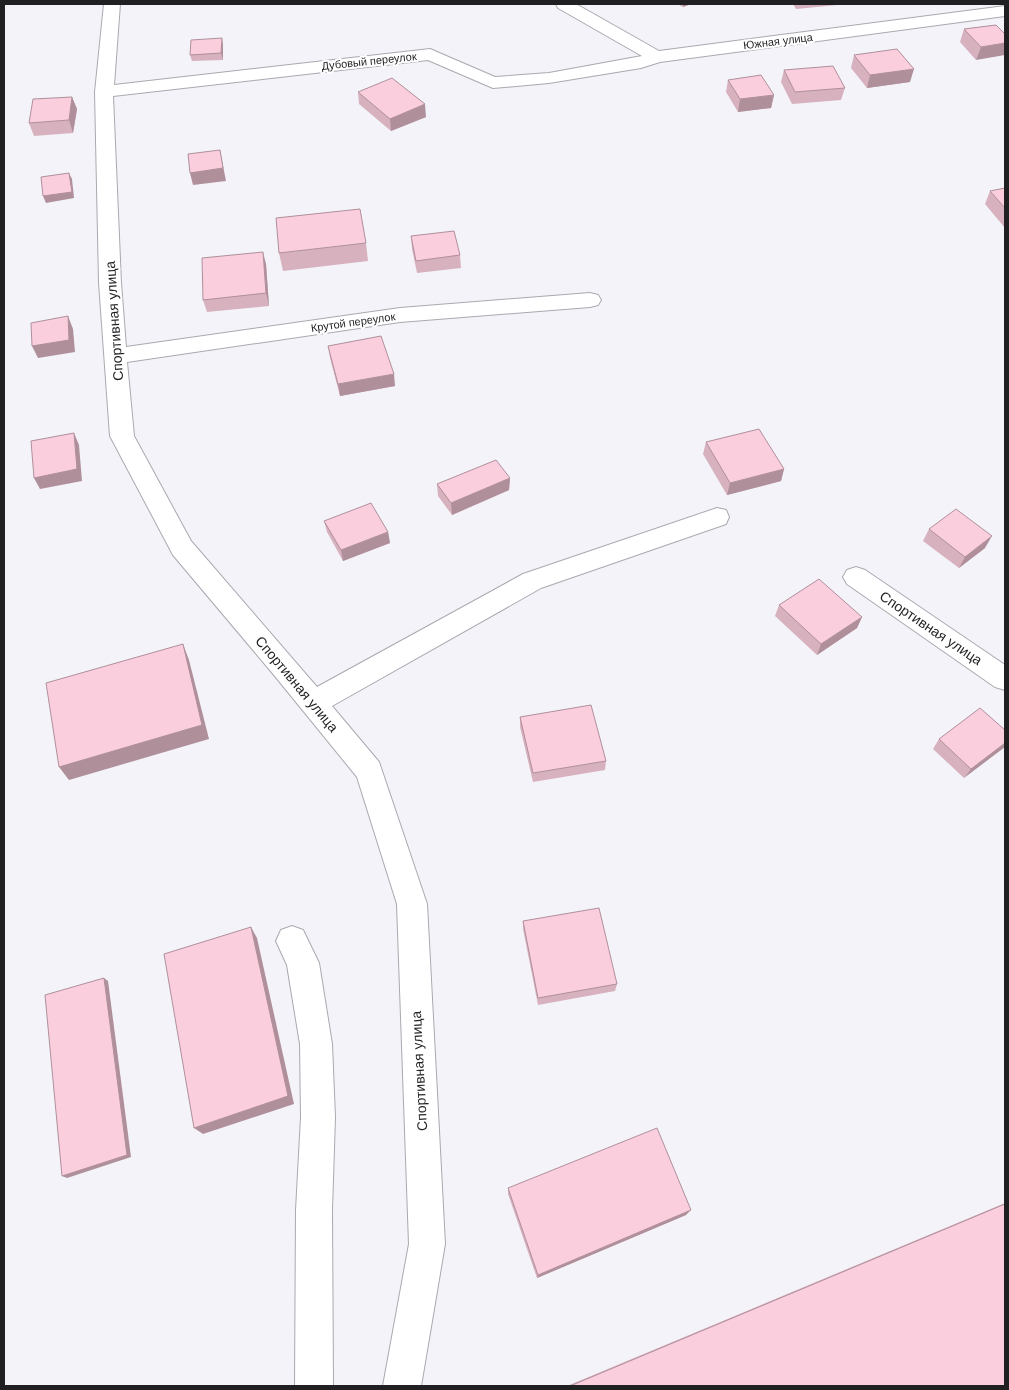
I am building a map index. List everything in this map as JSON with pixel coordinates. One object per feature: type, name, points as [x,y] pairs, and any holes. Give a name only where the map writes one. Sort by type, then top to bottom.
[{"type":"street","name":"Спортивная улица","points":[[112,4],[104,92],[110,283],[122,436],[182,548],[369,771],[412,904],[427,1244],[402,1386]]},
{"type":"street","points":[[564,4],[656,57]]},
{"type":"street","name":"Южная улица","points":[[656,57],[1005,11]]},
{"type":"street","name":"Дубовый переулок","points":[[104,92],[430,54],[493,83],[549,78],[641,63],[656,57]]},
{"type":"street","name":"Крутой переулок","points":[[116,356],[400,315],[590,300]]},
{"type":"street","points":[[313,703],[532,581],[717,517]]},
{"type":"street","name":"Спортивная улица","points":[[856,577],[1005,679]]},
{"type":"street","points":[[292,941],[303,963],[316,1044],[318,1117],[314,1210],[314,1386]]},
{"type":"building","points":[[996,25],[1005,34],[1005,43],[981,47],[964,29]]},
{"type":"building","points":[[222,38],[221,53],[190,55],[191,40]]},
{"type":"building","points":[[897,49],[914,69],[870,75],[854,55]]},
{"type":"building","points":[[833,66],[845,88],[795,92],[784,70]]},
{"type":"building","points":[[761,75],[774,95],[740,99],[728,80]]},
{"type":"building","points":[[392,78],[425,104],[390,119],[358,92]]},
{"type":"building","points":[[72,97],[69,120],[29,123],[33,99]]},
{"type":"building","points":[[220,150],[223,168],[190,173],[188,154]]},
{"type":"building","points":[[69,173],[72,192],[43,196],[41,177]]},
{"type":"building","points":[[1005,188],[1005,208],[990,191]]},
{"type":"building","points":[[360,209],[366,243],[279,253],[276,218]]},
{"type":"building","points":[[454,231],[460,255],[416,261],[411,236]]},
{"type":"building","points":[[263,252],[266,293],[203,300],[202,258]]},
{"type":"building","points":[[68,316],[69,340],[32,346],[31,323]]},
{"type":"building","points":[[381,336],[394,374],[338,384],[328,346]]},
{"type":"building","points":[[759,429],[784,469],[730,483],[706,442]]},
{"type":"building","points":[[74,433],[77,469],[34,478],[31,441]]},
{"type":"building","points":[[496,460],[510,478],[451,503],[437,484]]},
{"type":"building","points":[[371,503],[388,532],[341,550],[324,521]]},
{"type":"building","points":[[956,509],[992,536],[965,557],[929,529]]},
{"type":"building","points":[[819,579],[862,617],[821,644],[779,605]]},
{"type":"building","points":[[183,644],[202,725],[59,767],[46,683]]},
{"type":"building","points":[[591,705],[606,761],[533,773],[520,717]]},
{"type":"building","points":[[980,708],[1005,730],[1005,743],[971,769],[939,739]]},
{"type":"building","points":[[599,908],[617,984],[538,998],[523,921]]},
{"type":"building","points":[[251,927],[288,1096],[194,1128],[164,954]]},
{"type":"building","points":[[104,978],[127,1155],[62,1176],[45,995]]},
{"type":"building","points":[[657,1128],[691,1210],[538,1275],[508,1188]]},
{"type":"building","points":[[1005,1204],[1005,1386],[570,1386]]}]
